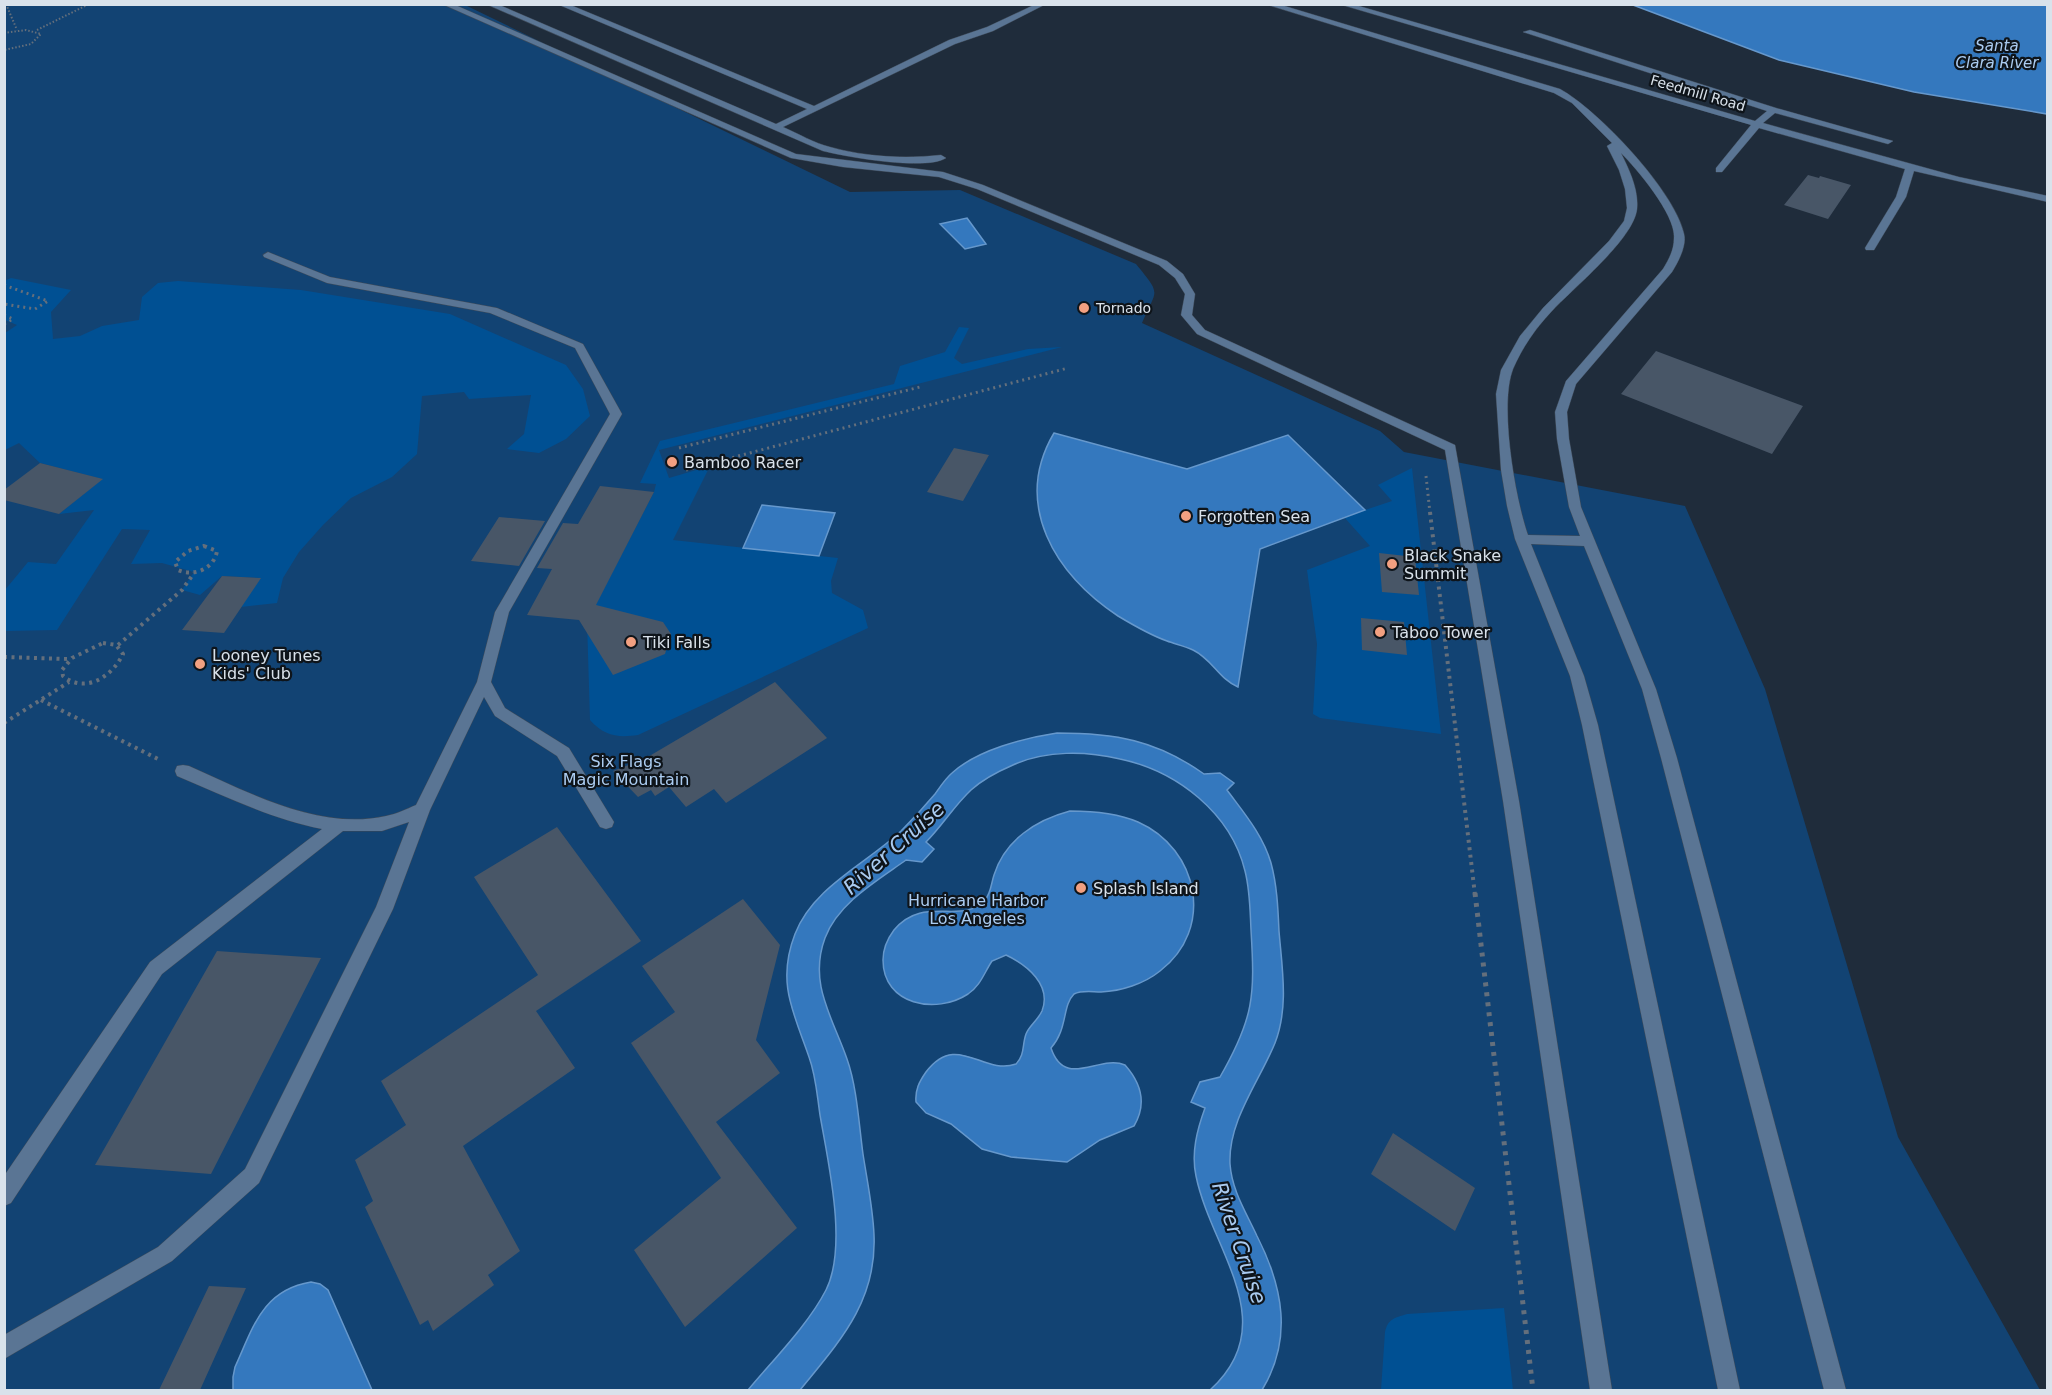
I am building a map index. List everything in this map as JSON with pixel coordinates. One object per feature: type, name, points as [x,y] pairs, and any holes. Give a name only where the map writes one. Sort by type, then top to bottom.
[{"type":"street","points":[[445,4],[794,156],[843,164],[940,174],[980,187],[1163,263],[1179,276],[1190,294],[1185,315],[1201,332],[1451,448],[1469,539],[1514,816],[1601,1390]]},
{"type":"street","points":[[489,4],[826,149],[846,154],[901,159],[941,158]]},
{"type":"street","points":[[560,4],[814,109]]},
{"type":"street","points":[[775,128],[952,42],[990,29],[1043,4]]},
{"type":"street","points":[[1268,4],[1557,91],[1575,101],[1642,169],[1673,216],[1680,236],[1676,255],[1668,270],[1570,383],[1561,412],[1563,439],[1575,507],[1649,689],[1669,758],[1835,1390]]},
{"type":"street","name":"Feedmill Road","points":[[1342,4],[1910,168],[2048,199]]},
{"type":"street","points":[[1527,32],[1773,110],[1888,141]]},
{"type":"street","points":[[1719,170],[1757,124],[1773,110]]},
{"type":"street","points":[[1597,124],[1619,155],[1633,207],[1631,215],[1614,242],[1539,321],[1518,348],[1507,370],[1501,395],[1506,457],[1512,503],[1522,539],[1577,677],[1590,725],[1729,1390]]},
{"type":"street","points":[[1870,248],[1901,197],[1910,168]]},
{"type":"street","points":[[4,1348],[165,1254],[252,1176],[384,909],[422,810],[484,682],[502,612],[616,414],[579,346],[493,310],[327,280],[268,255]]},
{"type":"street","points":[[1522,539],[1587,541]]},
{"type":"street","points":[[484,682],[500,712],[563,752],[606,822]]},
{"type":"street","points":[[183,771],[276,811],[338,826],[385,824],[422,810]]},
{"type":"street","points":[[4,1196],[156,968],[338,826]]},
{"type":"path","points":[[6,4],[16,30]]},
{"type":"path","points":[[36,31],[89,4]]},
{"type":"path","points":[[4,33],[16,30],[36,31],[41,34],[37,40],[23,47],[4,50]]},
{"type":"path","points":[[4,285],[48,302],[35,309],[4,304]]},
{"type":"path","points":[[4,315],[14,320],[4,324]]},
{"type":"path","points":[[686,470],[1068,368]]},
{"type":"path","points":[[679,448],[920,387]]},
{"type":"path","points":[[1422,434],[1466,832],[1533,1390]]},
{"type":"path","points":[[69,682],[62,672],[69,659],[93,645],[103,643],[118,645],[182,590],[194,572],[207,567],[216,559],[217,551],[214,548],[197,547],[175,562],[178,570],[194,572]]},
{"type":"path","points":[[4,723],[69,682],[87,682],[107,674],[115,668],[123,654],[118,645]]},
{"type":"path","points":[[4,657],[69,659]]},
{"type":"path","points":[[41,700],[183,771]]},
{"type":"green space","name":"Six Flags Magic Mountain","points":[[5,4],[465,5],[850,192],[960,190],[1136,264],[1150,282],[1154,292],[1154,297],[1142,323],[1380,431],[1404,452],[1685,506],[1765,689],[1898,1137],[2040,1390],[5,1390]]},
{"type":"shaded area","points":[[11,278],[71,290],[51,312],[53,339],[80,336],[102,326],[139,320],[142,297],[158,283],[178,281],[301,290],[450,314],[566,365],[583,389],[590,416],[566,439],[539,453],[507,449],[524,434],[531,395],[469,399],[464,392],[422,396],[417,454],[392,477],[351,498],[323,525],[299,552],[283,578],[277,603],[241,607],[260,578],[222,576],[200,595],[182,590],[194,572],[162,563],[131,564],[150,530],[122,529],[57,630],[5,631],[5,590],[28,562],[56,564],[94,510],[59,514],[102,479],[40,463],[19,443],[5,450],[5,333],[17,325],[5,320],[4,281]]},
{"type":"shaded area","points":[[959,327],[969,328],[954,358],[962,364],[1028,349],[1062,347],[659,450],[669,478],[710,466],[673,540],[838,558],[831,581],[832,593],[863,610],[868,628],[638,735],[612,735],[595,725],[590,720],[587,621],[654,492],[656,484],[640,483],[660,441],[894,384],[900,366],[945,352]]},
{"type":"shaded area","points":[[1412,468],[1441,734],[1320,718],[1313,714],[1317,644],[1307,570],[1370,546],[1344,517],[1392,501],[1378,485]]},
{"type":"shaded area","points":[[1504,1308],[1513,1390],[1381,1390],[1385,1332],[1392,1320],[1407,1314]]},
{"type":"water","name":"Santa Clara River","points":[[1633,5],[2047,5],[2047,114],[1914,92],[1779,60]]},
{"type":"water","points":[[967,218],[986,244],[965,249],[940,224]]},
{"type":"water","points":[[1054,433],[1187,469],[1288,435],[1365,510],[1260,549],[1238,687],[1226,679],[1200,654],[1154,636],[1118,616],[1095,599],[1059,559],[1047,536],[1039,511],[1037,486],[1042,460]]},
{"type":"water","points":[[762,505],[835,513],[819,556],[743,548]]},
{"type":"water","name":"River Cruise","points":[[1057,733],[1098,735],[1134,741],[1169,753],[1204,774],[1220,773],[1234,783],[1227,790],[1258,834],[1268,853],[1277,897],[1283,973],[1282,1016],[1275,1043],[1239,1117],[1234,1132],[1230,1164],[1237,1192],[1266,1255],[1278,1294],[1281,1332],[1272,1371],[1262,1390],[1210,1390],[1231,1365],[1241,1339],[1242,1312],[1227,1259],[1204,1204],[1196,1176],[1194,1159],[1196,1142],[1205,1108],[1191,1102],[1200,1082],[1220,1077],[1240,1038],[1250,1006],[1253,973],[1250,900],[1245,871],[1238,850],[1228,831],[1214,813],[1181,784],[1162,773],[1120,759],[1094,754],[1066,753],[1026,760],[980,783],[965,796],[926,842],[934,849],[922,862],[906,860],[860,893],[831,925],[820,955],[819,971],[824,1000],[847,1059],[853,1082],[872,1215],[873,1259],[869,1281],[853,1320],[800,1390],[748,1390],[819,1303],[832,1272],[835,1251],[834,1204],[815,1078],[793,1012],[787,983],[787,968],[795,934],[803,917],[827,889],[901,831],[947,778],[962,765],[1002,746]]},
{"type":"water","points":[[1070,811],[1122,816],[1159,834],[1175,851],[1186,870],[1192,891],[1193,913],[1188,934],[1177,954],[1154,976],[1116,990],[1080,992],[1074,994],[1070,999],[1063,1026],[1051,1048],[1057,1060],[1065,1067],[1074,1069],[1115,1063],[1125,1065],[1135,1079],[1141,1102],[1134,1126],[1100,1140],[1067,1162],[1011,1157],[982,1149],[951,1124],[926,1113],[916,1102],[921,1079],[937,1060],[948,1055],[970,1057],[992,1065],[1004,1066],[1016,1064],[1019,1061],[1026,1034],[1042,1011],[1044,1002],[1044,993],[1036,977],[1022,964],[1006,955],[992,961],[979,983],[968,994],[941,1004],[927,1004],[914,1002],[901,996],[892,987],[885,975],[883,960],[890,937],[906,919],[918,914],[965,911],[976,907],[987,897],[999,863],[1014,842],[1034,826]]},
{"type":"water","points":[[311,1282],[320,1284],[328,1290],[372,1390],[233,1390],[235,1367],[261,1313],[281,1293],[294,1286]]},
{"type":"building","points":[[1808,175],[1851,185],[1828,219],[1784,205]]},
{"type":"building","points":[[1656,351],[1803,406],[1772,454],[1621,394]]},
{"type":"building","points":[[954,448],[989,455],[963,501],[927,492]]},
{"type":"building","points":[[40,463],[103,479],[59,514],[4,500],[4,490]]},
{"type":"building","points":[[600,486],[654,492],[596,605],[663,622],[671,634],[665,654],[613,675],[579,620],[527,615],[552,569],[537,568],[563,523],[578,524]]},
{"type":"building","points":[[499,517],[545,521],[519,566],[471,561]]},
{"type":"building","points":[[1379,553],[1415,557],[1419,595],[1382,592]]},
{"type":"building","points":[[222,576],[261,578],[224,633],[182,630]]},
{"type":"building","points":[[1361,618],[1404,622],[1407,655],[1362,650]]},
{"type":"building","points":[[775,682],[827,738],[726,803],[714,789],[686,807],[669,787],[655,796],[651,790],[638,797],[613,771],[646,758]]},
{"type":"building","points":[[557,827],[641,941],[536,1011],[575,1068],[463,1146],[520,1251],[488,1275],[494,1285],[433,1331],[428,1320],[420,1325],[365,1207],[373,1201],[355,1160],[406,1125],[381,1081],[538,975],[474,877]]},
{"type":"building","points":[[743,899],[780,945],[756,1040],[780,1073],[716,1122],[797,1228],[685,1327],[634,1250],[721,1178],[631,1043],[675,1012],[642,966]]},
{"type":"building","points":[[217,951],[321,958],[211,1174],[95,1165]]},
{"type":"building","points":[[1393,1133],[1475,1188],[1455,1231],[1371,1174]]},
{"type":"building","points":[[209,1286],[246,1288],[200,1390],[159,1390]]},
{"type":"place","name":"Tornado","points":[[1084,308]]},
{"type":"place","name":"Bamboo Racer","points":[[672,462]]},
{"type":"place","name":"Forgotten Sea","points":[[1186,516]]},
{"type":"place","name":"Black Snake Summit","points":[[1392,564]]},
{"type":"place","name":"Taboo Tower","points":[[1380,632]]},
{"type":"place","name":"Tiki Falls","points":[[631,642]]},
{"type":"place","name":"Looney Tunes Kids' Club","points":[[200,664]]},
{"type":"place","name":"Splash Island","points":[[1081,888]]},
{"type":"park label","name":"Hurricane Harbor Los Angeles","points":[[977,909]]}]
